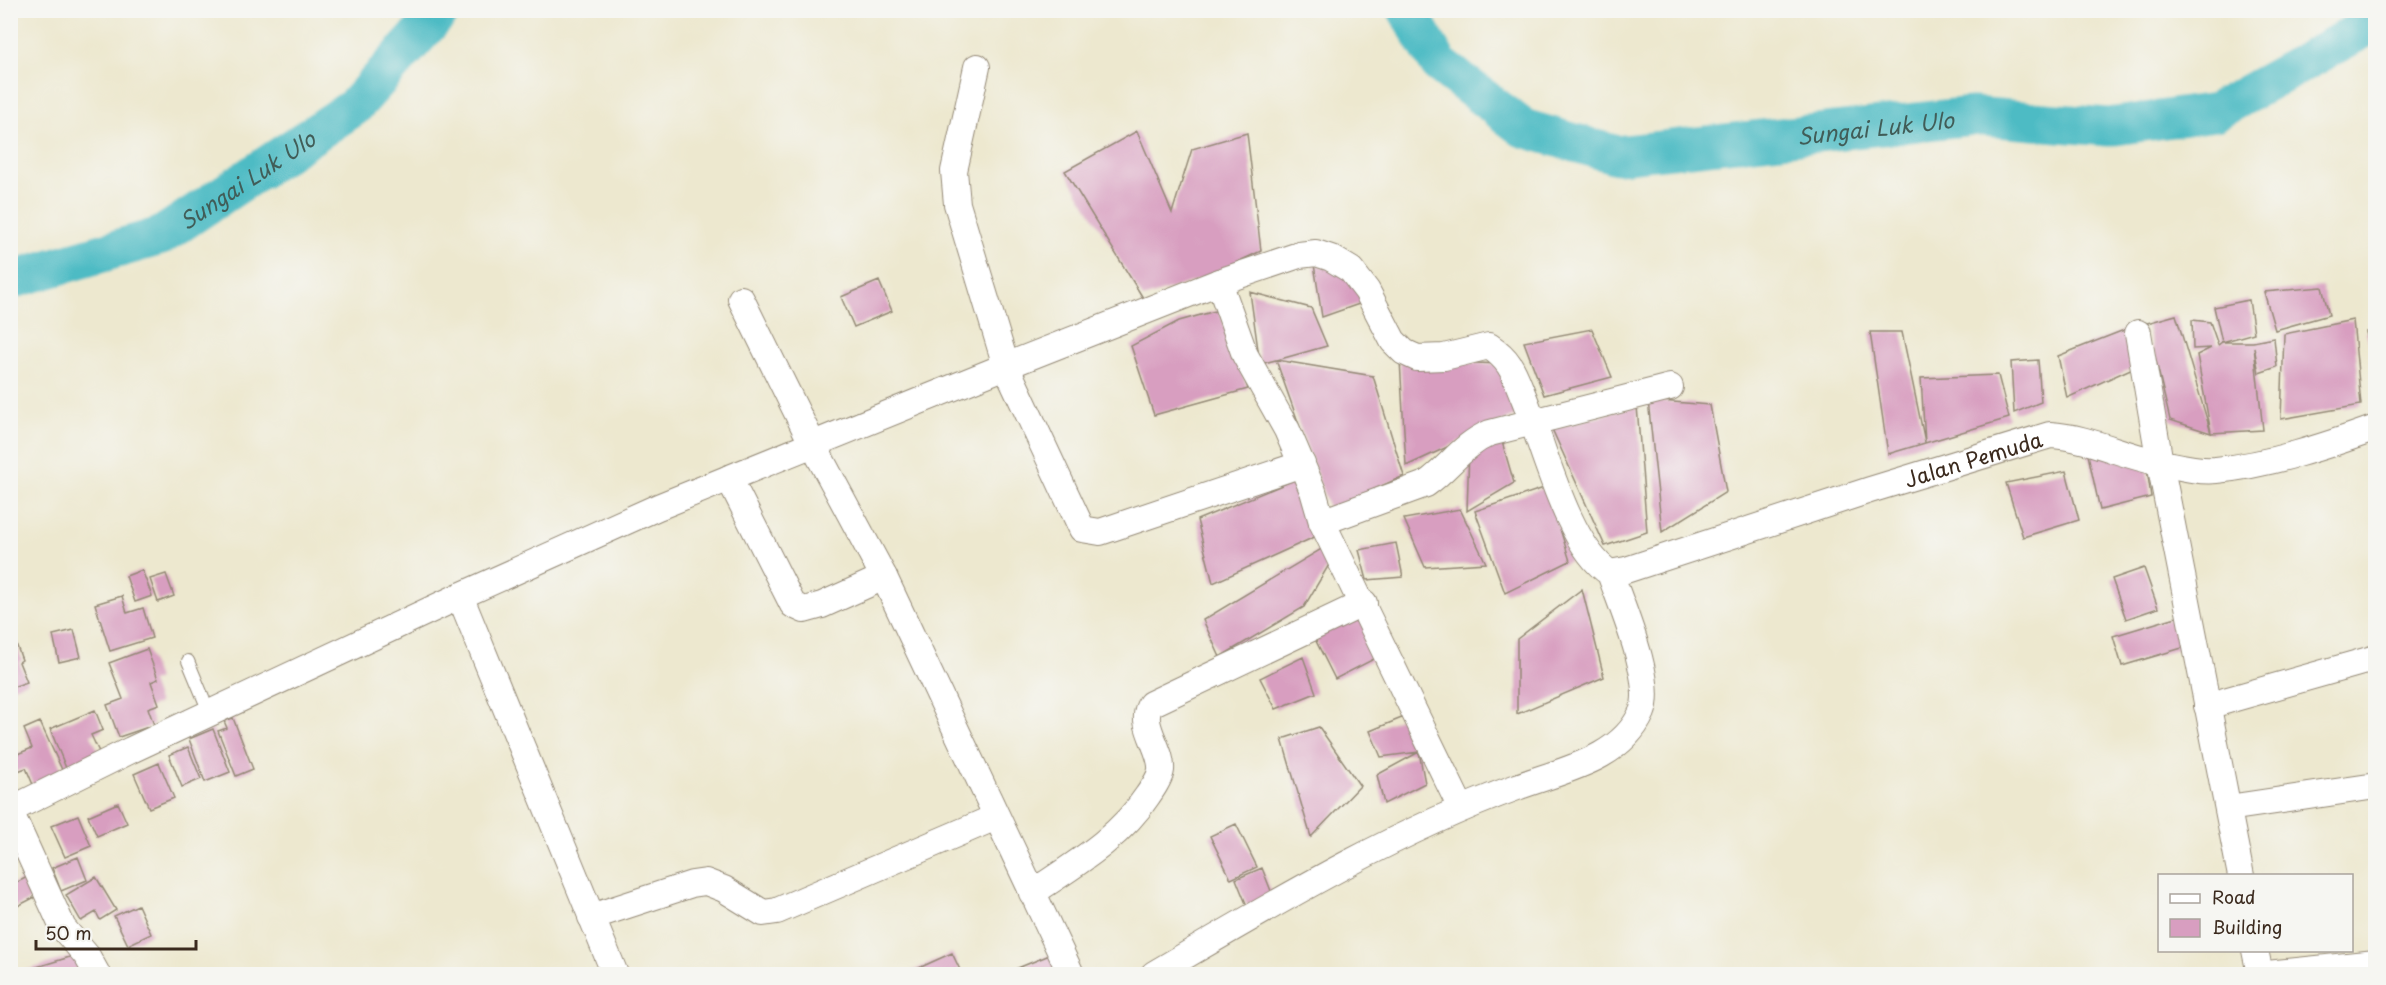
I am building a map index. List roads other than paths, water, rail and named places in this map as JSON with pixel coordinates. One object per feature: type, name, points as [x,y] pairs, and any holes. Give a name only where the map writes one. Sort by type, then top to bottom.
[{"type":"street","points":[[977,67],[954,171],[957,204],[1006,366],[1082,529],[1100,532],[1302,464]]},
{"type":"street","points":[[97,975],[87,956],[63,928],[10,811],[131,750],[460,596],[729,478],[1219,282],[1299,255],[1316,253],[1331,258],[1351,270],[1367,291],[1393,341],[1404,352],[1417,358],[1444,357],[1489,346],[1503,355],[1511,367],[1534,422],[1550,473],[1580,537],[1599,566],[1610,573],[1640,663],[1645,685],[1643,710],[1632,732],[1617,745],[1593,759],[1461,807],[1393,839],[1154,975]]},
{"type":"street","points":[[1219,282],[1245,355],[1287,430],[1313,491],[1322,522],[1364,603],[1461,807]]},
{"type":"street","points":[[741,299],[812,443],[884,577],[1071,975]]},
{"type":"street","points":[[2138,333],[2160,463],[2241,874]]},
{"type":"street","points":[[1322,522],[1426,484],[1438,476],[1466,446],[1490,433],[1670,387]]},
{"type":"street","name":"Jalan Pemuda","points":[[1610,573],[1626,570],[1870,490],[2050,435],[2066,436],[2160,463],[2214,471],[2285,457],[2326,446],[2376,428]]},
{"type":"street","points":[[729,478],[793,605],[804,610],[822,605],[884,577]]},
{"type":"street","points":[[460,596],[615,975]]},
{"type":"street","points":[[1032,893],[1105,844],[1136,813],[1154,786],[1161,772],[1159,754],[1146,721],[1146,711],[1151,705],[1364,603]]},
{"type":"street","points":[[2207,706],[2376,658]]},
{"type":"street","points":[[2228,808],[2376,786]]},
{"type":"street","points":[[591,916],[692,884],[706,882],[724,889],[763,913],[777,911],[996,817]]},
{"type":"street","points":[[2255,952],[2260,975]]},
{"type":"street","points":[[2267,975],[2376,963]]},
{"type":"lane","points":[[188,661],[210,714]]},
{"type":"waterway","name":"Sungai Luk Ulo","points":[[10,280],[161,236],[354,107],[442,10]]},
{"type":"waterway","name":"Sungai Luk Ulo","points":[[1407,10],[1439,64],[1523,128],[1617,155],[1972,116],[2108,127],[2215,112],[2376,22]]}]
